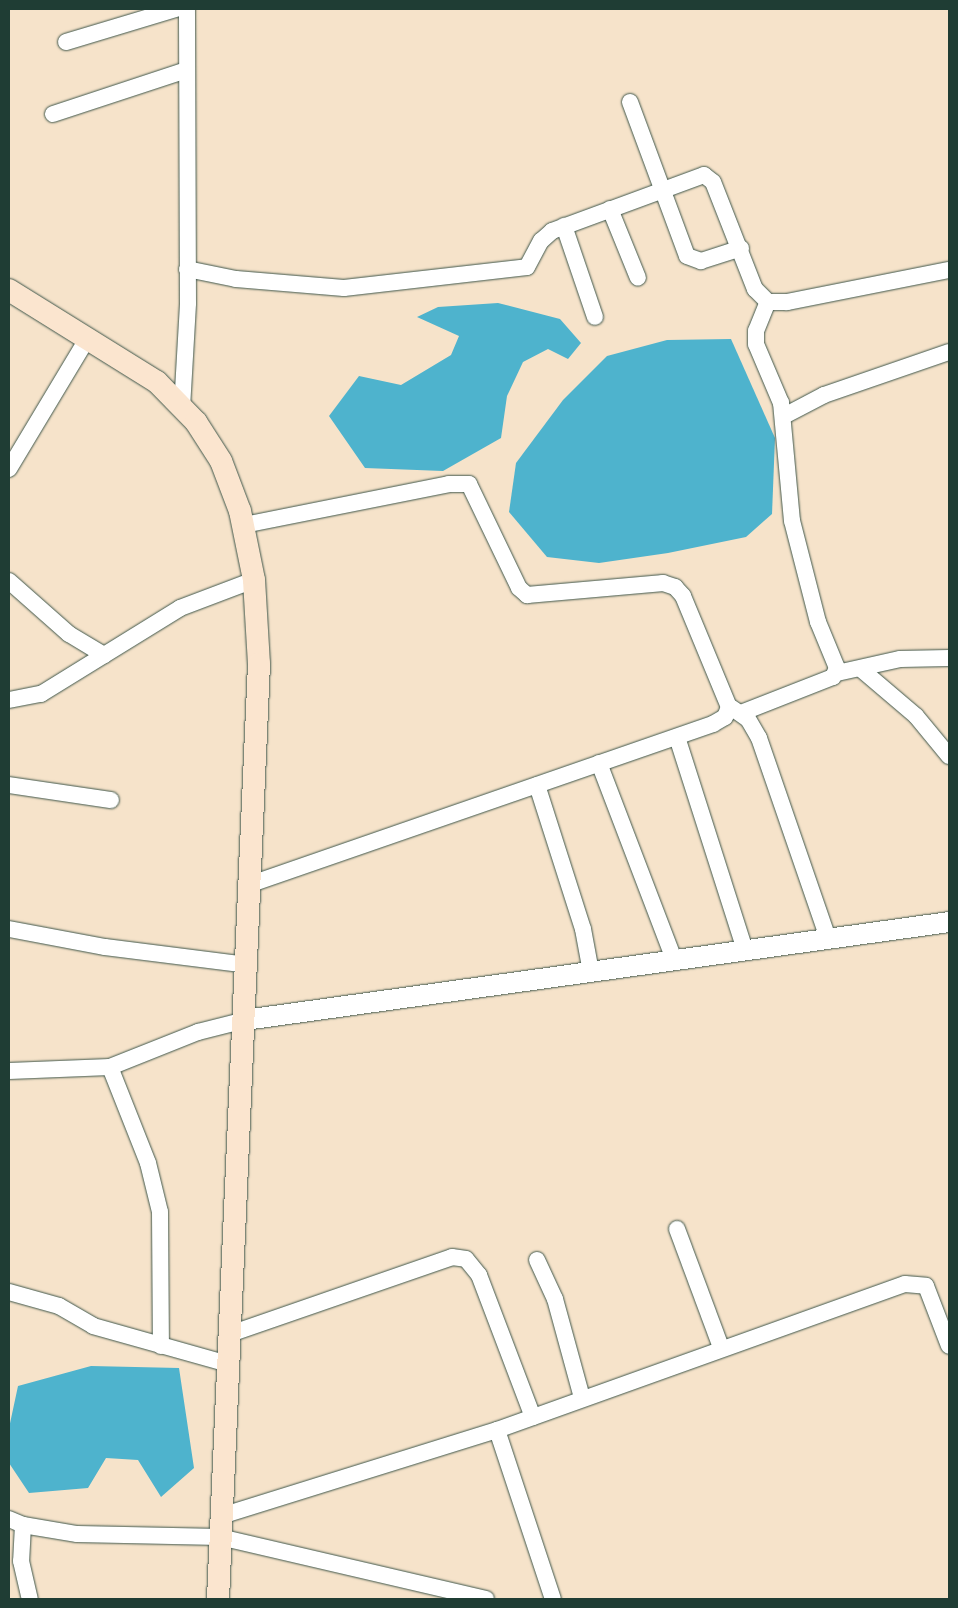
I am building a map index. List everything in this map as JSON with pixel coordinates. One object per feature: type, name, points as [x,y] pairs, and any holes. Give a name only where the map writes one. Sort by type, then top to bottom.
[{"type":"main road","points":[[9,290],[157,382],[182,408],[221,461],[244,525],[254,580],[259,664],[245,1020],[218,1599]]},
{"type":"street","points":[[66,42],[176,9]]},
{"type":"street","points":[[182,408],[187,269],[186,9]]},
{"type":"street","points":[[53,114],[187,70]]},
{"type":"street","points":[[630,102],[661,189],[692,260],[741,248]]},
{"type":"street","points":[[187,269],[236,279],[344,288],[527,267],[546,236],[564,226],[698,176],[710,178],[741,248],[755,289],[768,302],[787,302],[949,270]]},
{"type":"street","points":[[610,209],[638,278]]},
{"type":"street","points":[[564,226],[595,317]]},
{"type":"street","points":[[768,302],[756,331],[756,344],[784,416],[792,521],[818,622],[836,673]]},
{"type":"street","points":[[9,469],[87,339]]},
{"type":"street","points":[[784,416],[824,395],[949,352]]},
{"type":"street","points":[[244,525],[448,484],[469,484],[519,588],[527,595],[663,583],[675,587],[683,596],[735,710],[759,738],[828,938]]},
{"type":"street","points":[[9,700],[41,694],[180,608],[254,580]]},
{"type":"street","points":[[9,581],[69,634],[104,655]]},
{"type":"street","points":[[250,884],[321,863],[537,784],[677,736],[725,717],[735,710],[836,673],[862,670],[900,660],[949,658]]},
{"type":"street","points":[[862,670],[916,716],[949,756]]},
{"type":"street","points":[[677,736],[745,950]]},
{"type":"street","points":[[599,763],[674,959]]},
{"type":"street","points":[[537,784],[582,929],[591,972]]},
{"type":"street","points":[[9,785],[110,800]]},
{"type":"street","points":[[9,1071],[110,1067],[190,1035],[245,1020],[949,922]]},
{"type":"street","points":[[9,929],[104,947],[247,965]]},
{"type":"street","points":[[110,1067],[148,1163],[160,1212],[161,1346]]},
{"type":"street","points":[[677,1229],[721,1347]]},
{"type":"street","points":[[230,1334],[452,1257],[466,1259],[479,1275],[533,1417]]},
{"type":"street","points":[[537,1260],[555,1300],[582,1398]]},
{"type":"street","points":[[30,1599],[21,1561],[16,1522],[77,1534],[220,1527],[497,1430],[721,1347],[905,1284],[921,1283],[929,1291],[949,1346]]},
{"type":"street","points":[[9,1292],[59,1306],[93,1326],[228,1364]]},
{"type":"street","points":[[497,1430],[553,1599]]},
{"type":"street","points":[[220,1527],[486,1599]]},
{"type":"water","points":[[498,303],[560,319],[581,343],[568,359],[548,349],[523,362],[507,396],[501,438],[443,471],[365,468],[329,416],[359,376],[401,385],[451,355],[459,336],[417,317],[438,307]]},
{"type":"water","points":[[731,339],[775,438],[772,514],[746,537],[668,553],[599,563],[547,557],[509,512],[516,463],[563,400],[607,356],[667,340]]},
{"type":"water","points":[[91,1366],[179,1368],[194,1468],[161,1497],[138,1460],[106,1458],[88,1488],[29,1493],[9,1463],[9,1428],[18,1386]]}]
